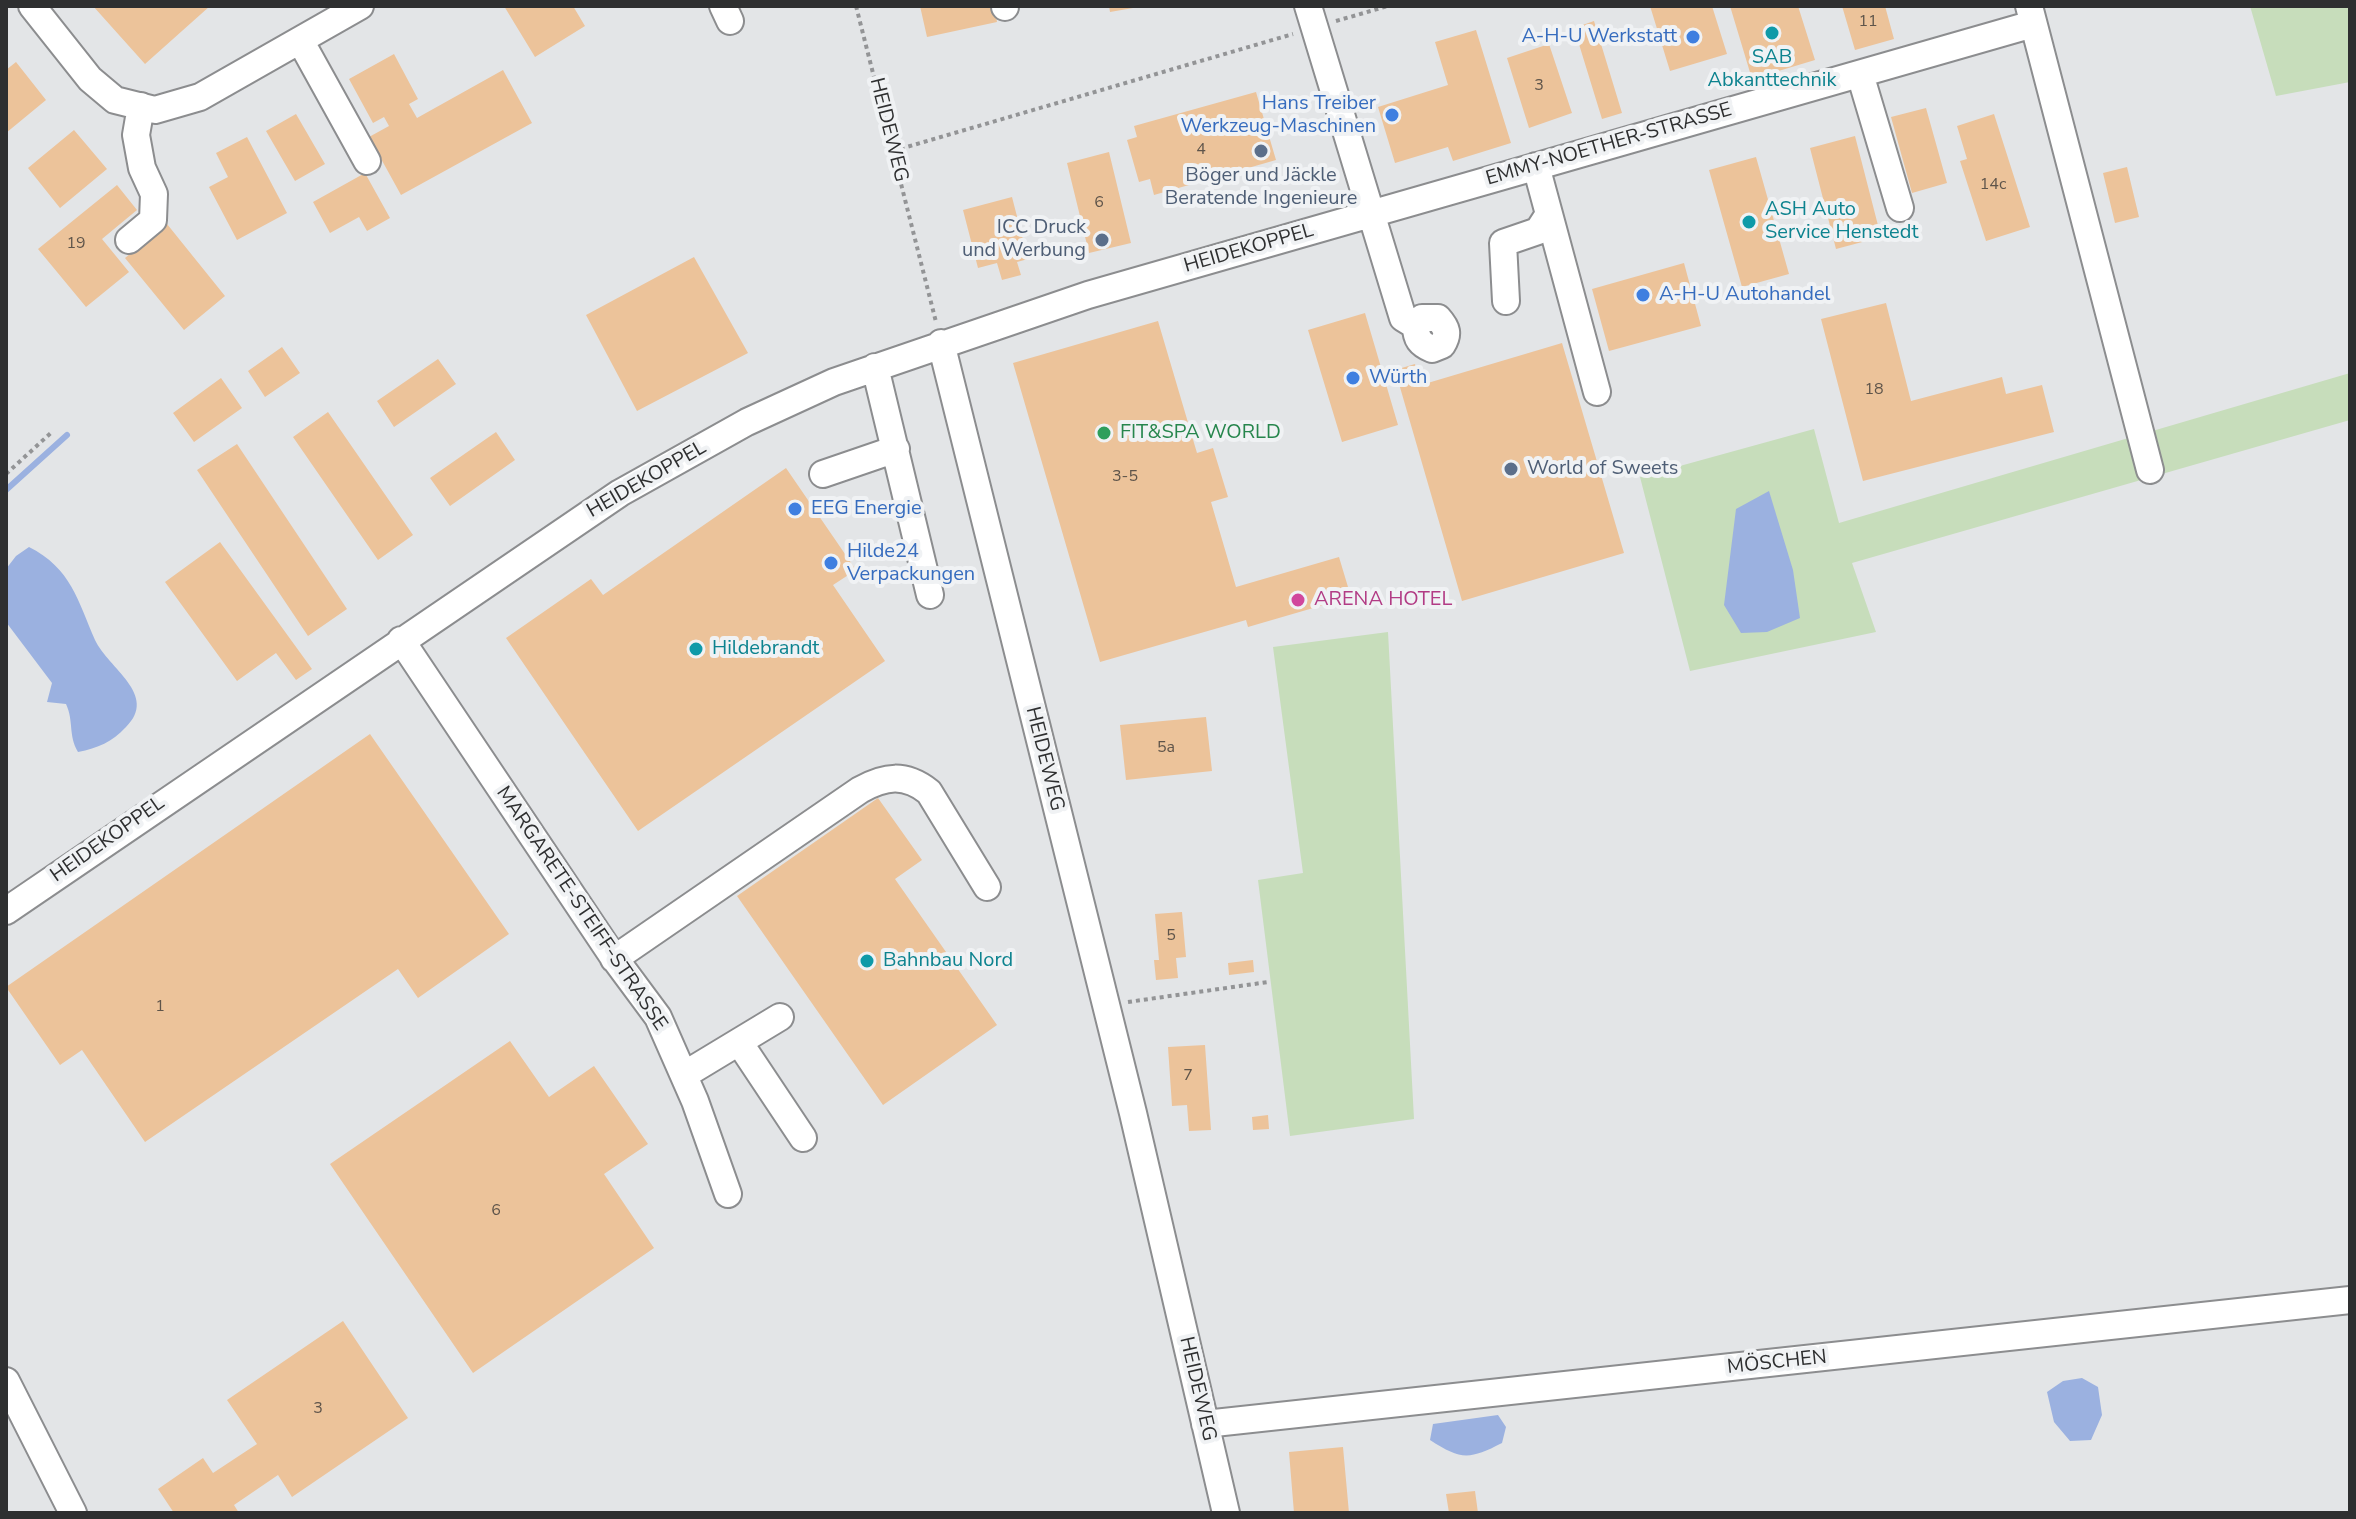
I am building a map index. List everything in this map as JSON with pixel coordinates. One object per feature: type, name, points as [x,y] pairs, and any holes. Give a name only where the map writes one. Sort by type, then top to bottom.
[{"type":"street","points":[[32,6],[90,79],[115,100],[155,110],[200,97],[360,6]]},
{"type":"street","name":"EMMY-NOETHER-STRASSE","points":[[1369,214],[1860,74],[2031,15],[2150,470]]},
{"type":"street","points":[[1311,17],[1403,318],[1416,326]]},
{"type":"street","points":[[300,40],[367,161]]},
{"type":"street","points":[[1860,74],[1900,208]]},
{"type":"street","points":[[129,240],[153,220],[154,194],[142,168],[136,135],[141,106]]},
{"type":"street","points":[[1536,166],[1597,392]]},
{"type":"street","name":"HEIDEKOPPEL","points":[[6,911],[620,493],[747,422],[875,367],[941,343],[1088,295],[1369,214]]},
{"type":"street","points":[[1506,301],[1503,243],[1538,231],[1549,214]]},
{"type":"street","name":"HEIDEWEG","points":[[941,343],[1106,1006],[1226,1513]]},
{"type":"street","points":[[875,367],[930,595]]},
{"type":"street","points":[[823,474],[896,449]]},
{"type":"street","name":"MARGARETE-STEIFF-STRASSE","points":[[401,640],[614,959],[658,1017],[684,1075],[728,1194]]},
{"type":"street","points":[[614,959],[860,790],[887,778],[910,780],[929,792],[987,887]]},
{"type":"street","points":[[684,1075],[780,1017]]},
{"type":"street","points":[[739,1042],[803,1138]]},
{"type":"street","name":"MÖSCHEN","points":[[1205,1424],[2350,1300]]},
{"type":"street","points":[[6,1381],[73,1513]]},
{"type":"path","name":"HEIDEWEG","points":[[856,6],[941,343]]},
{"type":"path","points":[[893,151],[1311,17],[1388,6]]},
{"type":"path","points":[[6,474],[53,431]]},
{"type":"path","points":[[1106,1006],[1268,982]]},
{"type":"green space","points":[[2250,6],[2350,6],[2350,82],[2276,96]]},
{"type":"green space","points":[[2350,373],[2350,420],[1852,563],[1876,632],[1690,671],[1640,477],[1814,429],[1839,523]]},
{"type":"green space","points":[[1388,632],[1414,1119],[1290,1136],[1258,880],[1303,873],[1273,647]]},
{"type":"water","points":[[1769,491],[1793,570],[1800,618],[1767,632],[1741,633],[1724,605],[1736,509]]},
{"type":"water","points":[[29,547],[43,555],[64,575],[95,640],[134,693],[137,704],[135,715],[126,727],[92,749],[78,752],[66,704],[47,702],[52,683],[6,622],[6,569],[16,556]]},
{"type":"water","points":[[2082,1378],[2098,1387],[2102,1415],[2091,1440],[2070,1441],[2054,1422],[2047,1392],[2063,1381]]},
{"type":"water","points":[[1498,1415],[1506,1427],[1502,1443],[1481,1453],[1458,1454],[1430,1440],[1433,1424]]},
{"type":"building","points":[[93,6],[210,6],[145,64]]},
{"type":"building","points":[[504,6],[573,6],[585,26],[535,57]]},
{"type":"building","points":[[920,6],[994,6],[997,22],[927,37]]},
{"type":"building","points":[[1109,6],[1133,6],[1133,8],[1110,12]]},
{"type":"building","points":[[1650,6],[1712,6],[1727,54],[1670,71]]},
{"type":"building","name":"SAB Abkanttechnik","points":[[1730,6],[1798,6],[1815,60],[1752,79]]},
{"type":"building","points":[[1842,6],[1885,6],[1894,39],[1855,50]]},
{"type":"building","points":[[1594,21],[1622,113],[1602,119],[1574,28]]},
{"type":"building","points":[[1476,30],[1511,143],[1453,161],[1448,147],[1395,163],[1378,107],[1448,85],[1435,42]]},
{"type":"building","points":[[1549,44],[1572,113],[1529,128],[1507,58]]},
{"type":"building","points":[[394,54],[418,99],[409,104],[417,118],[503,70],[532,123],[401,195],[369,137],[389,126],[384,117],[373,123],[349,79]]},
{"type":"building","points":[[16,62],[46,100],[6,133],[6,70]]},
{"type":"building","points":[[1256,92],[1276,160],[1154,195],[1150,179],[1139,182],[1127,140],[1137,137],[1134,126]]},
{"type":"building","points":[[1926,108],[1947,183],[1912,193],[1891,117]]},
{"type":"building","points":[[296,114],[325,164],[295,181],[266,131]]},
{"type":"building","points":[[1994,114],[2030,227],[1986,241],[1960,161],[1967,159],[1957,126]]},
{"type":"building","points":[[74,130],[107,169],[60,208],[28,168]]},
{"type":"building","points":[[1855,136],[1881,237],[1836,249],[1810,148]]},
{"type":"building","points":[[247,137],[287,213],[237,240],[209,187],[228,177],[216,153]]},
{"type":"building","points":[[1109,152],[1131,243],[1089,253],[1067,163]]},
{"type":"building","name":"ASH Auto Service Henstedt","points":[[1756,157],[1789,274],[1742,287],[1709,170]]},
{"type":"building","points":[[2127,167],[2139,217],[2115,223],[2103,173]]},
{"type":"building","points":[[365,173],[390,218],[367,231],[359,217],[330,233],[313,202]]},
{"type":"building","points":[[117,185],[137,210],[102,239],[129,272],[86,307],[38,249]]},
{"type":"building","points":[[1012,197],[1028,259],[1017,262],[1021,275],[1002,280],[997,263],[978,268],[963,210]]},
{"type":"building","points":[[167,224],[225,296],[184,330],[125,258]]},
{"type":"building","points":[[694,257],[748,353],[637,411],[586,315]]},
{"type":"building","points":[[1684,263],[1701,326],[1609,351],[1592,289]]},
{"type":"building","points":[[1886,303],[1911,401],[2002,377],[2006,394],[2042,385],[2054,432],[1863,481],[1821,319]]},
{"type":"building","name":"Würth","points":[[1365,313],[1398,425],[1342,442],[1308,330]]},
{"type":"building","points":[[1158,321],[1197,453],[1213,448],[1228,497],[1211,502],[1236,587],[1339,557],[1351,597],[1248,627],[1246,620],[1100,662],[1013,363]]},
{"type":"building","name":"World of Sweets","points":[[1562,343],[1624,553],[1462,601],[1395,370],[1415,364],[1421,385]]},
{"type":"building","points":[[282,347],[300,373],[265,397],[248,371]]},
{"type":"building","points":[[438,359],[456,384],[394,427],[377,401]]},
{"type":"building","points":[[221,378],[242,408],[194,442],[173,413]]},
{"type":"building","points":[[328,412],[413,535],[378,560],[293,437]]},
{"type":"building","points":[[496,432],[515,460],[450,506],[430,478]]},
{"type":"building","points":[[237,444],[347,609],[308,636],[197,470]]},
{"type":"building","name":"Hildebrandt","points":[[786,468],[856,570],[833,585],[885,661],[638,831],[506,638],[591,579],[603,595]]},
{"type":"building","points":[[220,542],[312,669],[296,680],[276,653],[237,681],[165,582]]},
{"type":"building","points":[[1206,717],[1212,771],[1126,780],[1120,725]]},
{"type":"building","points":[[370,734],[509,934],[418,998],[398,969],[145,1142],[82,1050],[60,1065],[6,987]]},
{"type":"building","name":"Bahnbau Nord","points":[[878,798],[922,860],[895,879],[997,1025],[883,1105],[737,896]]},
{"type":"building","points":[[1182,912],[1186,957],[1176,958],[1178,978],[1156,980],[1154,960],[1159,960],[1155,914]]},
{"type":"building","points":[[1253,960],[1254,972],[1229,975],[1228,963]]},
{"type":"building","points":[[510,1041],[549,1097],[594,1066],[648,1144],[604,1174],[654,1248],[473,1373],[330,1164]]},
{"type":"building","points":[[1205,1045],[1211,1130],[1189,1131],[1187,1105],[1172,1106],[1168,1047]]},
{"type":"building","points":[[1268,1115],[1269,1129],[1253,1130],[1252,1117]]},
{"type":"building","points":[[343,1321],[408,1418],[292,1497],[278,1475],[234,1505],[239,1513],[174,1513],[158,1489],[203,1458],[213,1473],[257,1444],[227,1400]]},
{"type":"building","points":[[1343,1447],[1349,1513],[1294,1513],[1289,1452]]},
{"type":"building","points":[[1475,1491],[1478,1513],[1449,1513],[1446,1494]]},
{"type":"waterway","points":[[6,490],[67,435]]},
{"type":"place","name":"SAB Abkanttechnik","points":[[1772,33]]},
{"type":"place","name":"A-H-U Werkstatt","points":[[1693,37]]},
{"type":"place","name":"Hans Treiber Werkzeug-Maschinen","points":[[1392,115]]},
{"type":"place","name":"Böger und Jäckle Beratende Ingenieure","points":[[1261,151]]},
{"type":"place","name":"ASH Auto Service Henstedt","points":[[1749,222]]},
{"type":"place","name":"ICC Druck und Werbung","points":[[1102,240]]},
{"type":"place","name":"A-H-U Autohandel","points":[[1643,295]]},
{"type":"place","name":"Würth","points":[[1353,378]]},
{"type":"place","name":"FIT&SPA WORLD","points":[[1104,433]]},
{"type":"place","name":"World of Sweets","points":[[1511,469]]},
{"type":"place","name":"EEG Energie","points":[[795,509]]},
{"type":"place","name":"Hilde24 Verpackungen","points":[[831,563]]},
{"type":"place","name":"ARENA HOTEL","points":[[1298,600]]},
{"type":"place","name":"Hildebrandt","points":[[696,649]]},
{"type":"place","name":"Bahnbau Nord","points":[[867,961]]}]
